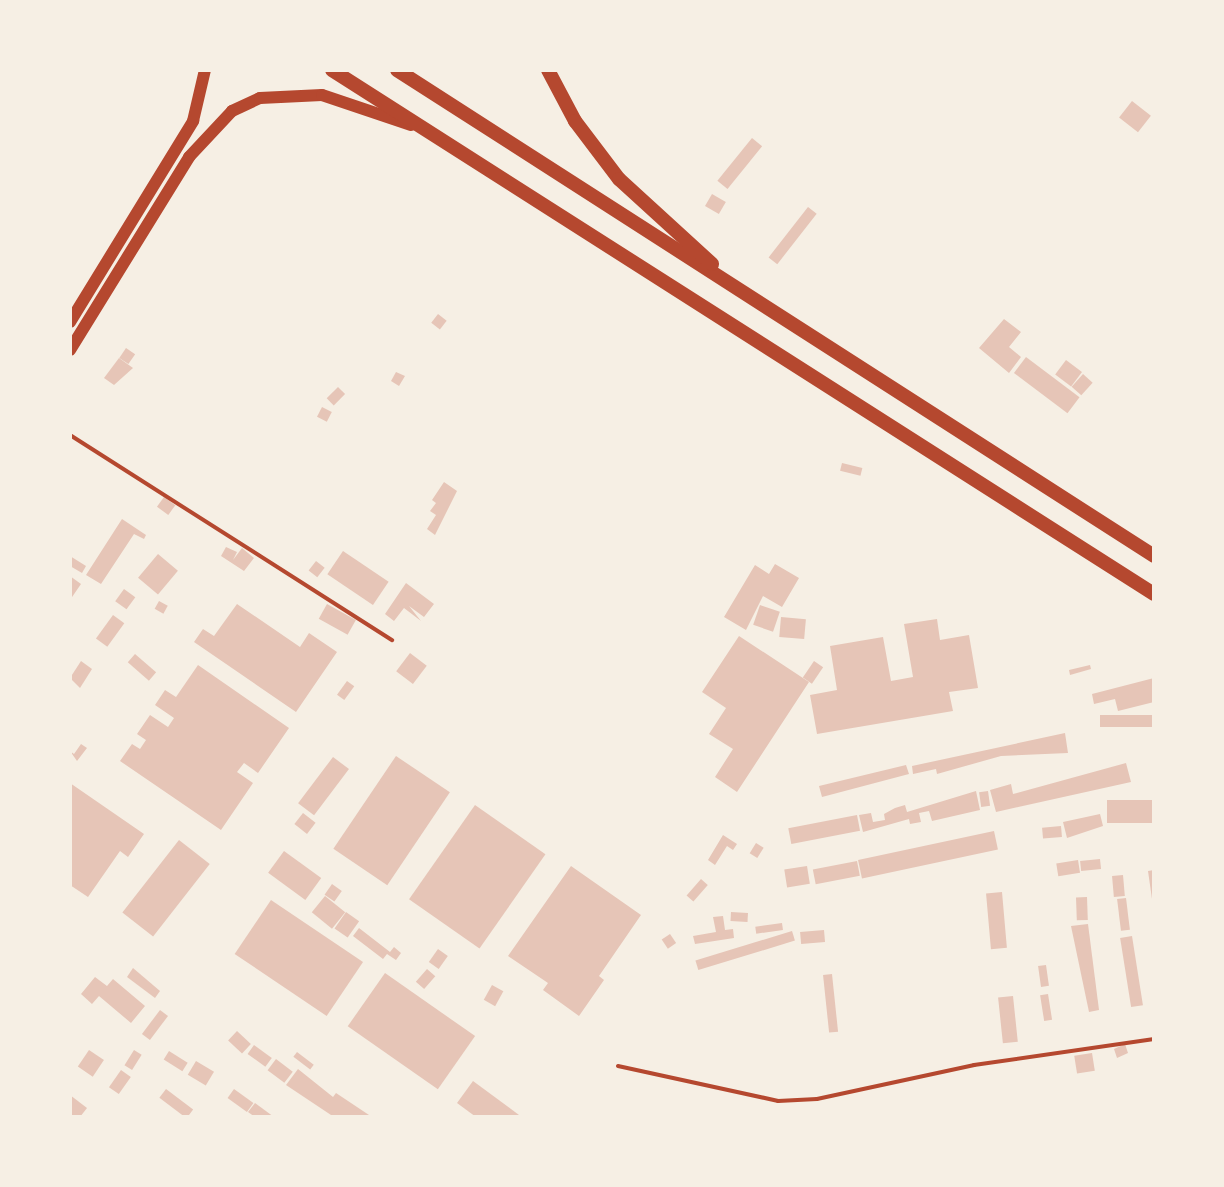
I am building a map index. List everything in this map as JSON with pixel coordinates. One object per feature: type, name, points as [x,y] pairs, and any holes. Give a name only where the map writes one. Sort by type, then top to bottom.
[{"type":"highway","points":[[70,322],[193,121],[205,70]]},
{"type":"highway","points":[[332,70],[1154,594]]},
{"type":"highway","points":[[397,70],[1154,556]]},
{"type":"highway","points":[[548,70],[575,121],[619,179],[749,296]]},
{"type":"highway","points":[[70,350],[189,157],[207,131],[232,111],[260,98],[322,95],[423,129]]},
{"type":"lane","points":[[70,435],[392,640]]},
{"type":"lane","points":[[618,1066],[764,1098],[817,1099],[974,1065],[1154,1039]]},
{"type":"building","points":[[1132,101],[1151,116],[1138,132],[1119,118]]},
{"type":"building","points":[[752,138],[762,146],[727,189],[717,181]]},
{"type":"building","points":[[712,194],[726,202],[719,214],[705,206]]},
{"type":"building","points":[[808,207],[817,214],[777,264],[769,257]]},
{"type":"building","points":[[438,314],[447,321],[440,329],[431,323]]},
{"type":"building","points":[[1004,319],[1021,332],[1009,347],[1021,357],[1009,373],[979,348]]},
{"type":"building","points":[[126,348],[135,354],[128,364],[119,358]]},
{"type":"building","points":[[1026,357],[1080,397],[1067,413],[1014,373]]},
{"type":"building","points":[[119,358],[133,368],[114,385],[104,378]]},
{"type":"building","points":[[1066,360],[1082,372],[1071,386],[1055,374]]},
{"type":"building","points":[[396,372],[405,376],[399,386],[391,381]]},
{"type":"building","points":[[1083,374],[1093,383],[1081,395],[1072,387]]},
{"type":"building","points":[[338,387],[345,394],[334,405],[327,398]]},
{"type":"building","points":[[322,407],[332,412],[327,422],[317,417]]},
{"type":"building","points":[[842,463],[862,468],[860,476],[840,471]]},
{"type":"building","points":[[444,482],[457,491],[435,535],[427,529],[436,515],[430,511],[436,503],[432,500]]},
{"type":"building","points":[[164,497],[175,505],[168,515],[157,507]]},
{"type":"building","points":[[122,519],[146,535],[144,539],[134,534],[101,584],[86,575]]},
{"type":"building","points":[[226,547],[237,552],[233,560],[242,548],[254,558],[244,571],[221,556]]},
{"type":"building","points":[[343,551],[389,582],[373,605],[327,574]]},
{"type":"building","points":[[158,554],[178,571],[158,594],[138,578]]},
{"type":"building","points":[[70,556],[86,566],[82,573],[70,566]]},
{"type":"building","points":[[316,561],[325,568],[317,577],[309,570]]},
{"type":"building","points":[[775,564],[799,578],[782,607],[763,596],[746,630],[724,617],[755,565],[769,574]]},
{"type":"building","points":[[70,576],[81,584],[70,600]]},
{"type":"building","points":[[406,583],[434,604],[424,617],[409,606],[421,621],[404,608],[394,621],[385,614]]},
{"type":"building","points":[[124,589],[135,597],[127,609],[115,601]]},
{"type":"building","points":[[159,601],[168,606],[163,614],[155,609]]},
{"type":"building","points":[[237,604],[300,647],[309,633],[337,652],[296,712],[194,642],[203,629],[214,636]]},
{"type":"building","points":[[327,604],[356,620],[348,635],[319,619]]},
{"type":"building","points":[[760,605],[780,612],[773,632],[753,625]]},
{"type":"building","points":[[113,615],[124,623],[107,647],[96,638]]},
{"type":"building","points":[[781,617],[806,619],[804,639],[779,637]]},
{"type":"building","points":[[937,619],[940,640],[969,635],[978,688],[949,692],[953,711],[817,734],[810,695],[837,690],[830,646],[883,637],[891,681],[913,677],[904,624]]},
{"type":"building","points":[[739,636],[809,682],[737,792],[715,777],[733,749],[709,734],[726,708],[702,692]]},
{"type":"building","points":[[410,653],[427,666],[413,684],[396,671]]},
{"type":"building","points":[[135,654],[156,672],[149,681],[128,662]]},
{"type":"building","points":[[81,661],[92,669],[80,688],[70,678]]},
{"type":"building","points":[[814,661],[823,667],[812,684],[803,678]]},
{"type":"building","points":[[198,665],[289,728],[258,773],[244,763],[237,772],[253,783],[221,830],[120,761],[132,744],[140,749],[146,740],[137,734],[150,715],[168,727],[174,718],[155,705],[165,690],[176,697]]},
{"type":"building","points":[[1090,665],[1091,669],[1070,675],[1069,670]]},
{"type":"building","points":[[1154,678],[1154,702],[1118,711],[1115,699],[1094,704],[1092,694]]},
{"type":"building","points":[[347,681],[354,686],[344,700],[337,695]]},
{"type":"building","points":[[1100,715],[1154,715],[1154,727],[1100,727]]},
{"type":"building","points":[[1065,733],[1068,753],[1001,756],[937,774],[936,769],[913,774],[912,766]]},
{"type":"building","points":[[81,744],[87,748],[77,761],[70,751],[74,754]]},
{"type":"building","points":[[396,756],[450,792],[387,885],[333,849]]},
{"type":"building","points":[[333,757],[349,769],[314,815],[298,803]]},
{"type":"building","points":[[1126,763],[1131,782],[996,812],[990,790],[1011,784],[1013,794]]},
{"type":"building","points":[[906,765],[909,774],[822,797],[819,786]]},
{"type":"building","points":[[70,783],[144,834],[128,857],[120,851],[88,897],[70,885]]},
{"type":"building","points":[[976,791],[980,810],[932,821],[929,811],[919,813],[921,822],[910,824],[909,819],[863,832],[859,815],[871,813],[873,822],[885,820],[884,814],[895,808],[905,805],[907,812]]},
{"type":"building","points":[[988,791],[990,806],[981,807],[979,792]]},
{"type":"building","points":[[1107,800],[1154,800],[1154,823],[1107,823]]},
{"type":"building","points":[[475,805],[545,854],[479,949],[409,899]]},
{"type":"building","points":[[303,813],[316,823],[307,834],[294,824]]},
{"type":"building","points":[[1100,814],[1103,826],[1067,838],[1063,822]]},
{"type":"building","points":[[857,815],[860,831],[791,844],[788,828]]},
{"type":"building","points":[[1061,826],[1062,837],[1043,839],[1042,828]]},
{"type":"building","points":[[994,831],[998,850],[862,878],[858,860]]},
{"type":"building","points":[[723,835],[737,844],[733,850],[727,846],[715,865],[708,860]]},
{"type":"building","points":[[179,840],[210,864],[153,937],[122,912]]},
{"type":"building","points":[[756,843],[764,848],[757,858],[750,853]]},
{"type":"building","points":[[284,851],[321,878],[305,900],[268,873]]},
{"type":"building","points":[[1100,859],[1101,869],[1081,871],[1080,861]]},
{"type":"building","points":[[1078,860],[1080,873],[1058,876],[1056,863]]},
{"type":"building","points":[[857,861],[860,876],[816,884],[813,870]]},
{"type":"building","points":[[571,866],[641,915],[599,976],[604,980],[579,1016],[543,990],[548,983],[508,956]]},
{"type":"building","points":[[807,866],[810,884],[787,887],[784,870]]},
{"type":"building","points":[[1154,870],[1154,899],[1152,899],[1148,871]]},
{"type":"building","points":[[1123,875],[1125,896],[1114,897],[1112,876]]},
{"type":"building","points":[[701,879],[708,885],[693,902],[687,896]]},
{"type":"building","points":[[332,884],[342,891],[334,902],[325,895]]},
{"type":"building","points":[[1002,892],[1007,948],[991,949],[986,893]]},
{"type":"building","points":[[325,896],[345,912],[332,929],[312,912]]},
{"type":"building","points":[[1076,897],[1087,897],[1088,920],[1077,920]]},
{"type":"building","points":[[1126,898],[1130,930],[1121,931],[1117,899]]},
{"type":"building","points":[[271,900],[363,962],[327,1016],[235,954]]},
{"type":"building","points":[[346,912],[359,921],[348,938],[335,928]]},
{"type":"building","points":[[731,912],[748,913],[748,922],[731,921]]},
{"type":"building","points":[[723,916],[725,930],[733,929],[734,938],[695,944],[693,936],[716,932],[713,917]]},
{"type":"building","points":[[782,923],[783,930],[756,934],[755,927]]},
{"type":"building","points":[[1088,924],[1099,1010],[1089,1012],[1071,926]]},
{"type":"building","points":[[359,928],[390,952],[394,947],[401,953],[396,960],[387,954],[383,959],[353,936]]},
{"type":"building","points":[[824,930],[825,942],[801,944],[800,932]]},
{"type":"building","points":[[792,931],[795,941],[698,970],[695,961]]},
{"type":"building","points":[[670,934],[676,943],[668,949],[662,940]]},
{"type":"building","points":[[1132,936],[1143,1005],[1131,1007],[1120,938]]},
{"type":"building","points":[[438,949],[448,956],[439,969],[429,962]]},
{"type":"building","points":[[1046,965],[1049,986],[1041,987],[1038,966]]},
{"type":"building","points":[[133,968],[160,991],[155,998],[127,977]]},
{"type":"building","points":[[427,969],[435,976],[424,989],[416,982]]},
{"type":"building","points":[[385,973],[475,1036],[438,1089],[348,1026]]},
{"type":"building","points":[[832,974],[838,1032],[829,1033],[823,975]]},
{"type":"building","points":[[95,977],[107,986],[113,979],[145,1006],[131,1023],[99,996],[92,1004],[81,994]]},
{"type":"building","points":[[492,985],[503,991],[495,1006],[484,1000]]},
{"type":"building","points":[[1048,994],[1052,1020],[1044,1021],[1040,995]]},
{"type":"building","points":[[1013,996],[1018,1042],[1003,1043],[998,998]]},
{"type":"building","points":[[160,1010],[168,1016],[150,1040],[142,1034]]},
{"type":"building","points":[[237,1031],[251,1044],[242,1053],[228,1041]]},
{"type":"building","points":[[1125,1044],[1128,1053],[1117,1058],[1114,1049]]},
{"type":"building","points":[[254,1045],[272,1058],[265,1067],[248,1054]]},
{"type":"building","points":[[89,1050],[104,1060],[93,1077],[78,1067]]},
{"type":"building","points":[[134,1050],[142,1055],[132,1070],[124,1065]]},
{"type":"building","points":[[169,1051],[188,1063],[182,1071],[164,1059]]},
{"type":"building","points":[[297,1052],[314,1065],[310,1069],[293,1057]]},
{"type":"building","points":[[1092,1053],[1095,1071],[1077,1074],[1074,1056]]},
{"type":"building","points":[[276,1059],[293,1072],[284,1083],[268,1070]]},
{"type":"building","points":[[196,1061],[214,1072],[206,1086],[188,1075]]},
{"type":"building","points":[[298,1069],[333,1097],[336,1093],[372,1117],[334,1117],[286,1085]]},
{"type":"building","points":[[121,1070],[131,1077],[119,1094],[109,1087]]},
{"type":"building","points":[[473,1081],[519,1115],[476,1117],[457,1103]]},
{"type":"building","points":[[166,1089],[193,1109],[185,1117],[159,1098]]},
{"type":"building","points":[[234,1089],[253,1103],[247,1112],[228,1098]]},
{"type":"building","points":[[70,1095],[87,1108],[80,1117],[70,1117]]},
{"type":"building","points":[[255,1103],[274,1117],[255,1117],[248,1112]]}]
